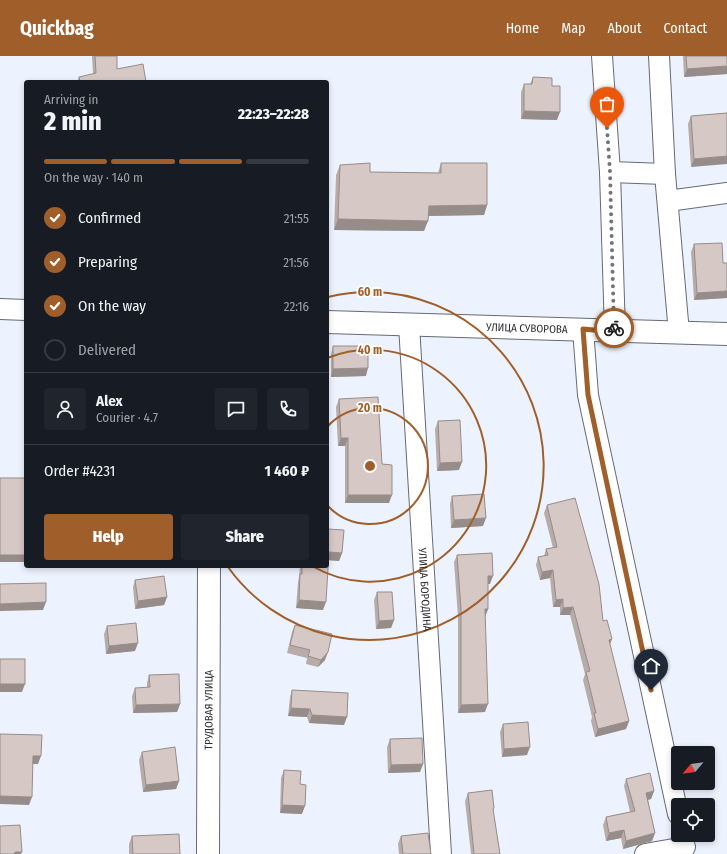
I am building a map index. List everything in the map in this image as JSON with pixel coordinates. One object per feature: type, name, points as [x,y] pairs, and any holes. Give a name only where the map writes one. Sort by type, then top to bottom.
[{"type":"main road","name":"УЛИЦА СУВОРОВА","points":[[329,322],[583,329],[614,332],[727,334]]},
{"type":"main road","name":"ТРУДОВАЯ УЛИЦА","points":[[208,854],[209,568]]},
{"type":"street","points":[[602,56],[610,172],[614,332]]},
{"type":"street","points":[[659,56],[665,174],[679,332]]},
{"type":"street","points":[[610,172],[665,174]]},
{"type":"street","points":[[668,201],[727,192]]},
{"type":"street","points":[[0,309],[24,310]]},
{"type":"street","name":"УЛИЦА БОРОДИНА","points":[[409,325],[440,854]]},
{"type":"street","points":[[583,329],[588,395],[675,798]]},
{"type":"street","points":[[645,854],[685,845]]},
{"type":"building","points":[[95,56],[117,56],[117,69],[143,64],[146,80],[80,80],[79,77],[96,73]]},
{"type":"building","points":[[686,56],[727,56],[727,66],[687,69]]},
{"type":"building","points":[[533,77],[552,78],[552,86],[560,86],[560,112],[524,111],[524,84],[532,84]]},
{"type":"building","points":[[727,113],[727,156],[694,159],[691,116]]},
{"type":"building","points":[[370,163],[370,172],[441,173],[441,163],[487,163],[487,205],[429,206],[428,221],[338,219],[340,165]]},
{"type":"building","points":[[722,243],[723,263],[727,263],[727,291],[697,293],[694,244]]},
{"type":"building","points":[[333,346],[368,346],[368,368],[333,369]]},
{"type":"building","points":[[378,397],[382,464],[392,465],[392,495],[348,495],[348,438],[341,438],[339,399]]},
{"type":"building","points":[[460,420],[462,462],[440,463],[438,421]]},
{"type":"building","points":[[0,478],[24,478],[24,555],[0,555]]},
{"type":"building","points":[[484,494],[486,518],[454,520],[452,496]]},
{"type":"building","points":[[575,498],[599,584],[603,621],[607,620],[612,639],[609,640],[629,721],[598,729],[594,713],[596,713],[586,672],[590,671],[573,607],[563,608],[563,599],[556,600],[553,570],[542,572],[538,557],[548,555],[546,549],[557,547],[547,505]]},
{"type":"building","points":[[329,529],[344,530],[342,553],[329,552]]},
{"type":"building","points":[[492,553],[493,576],[488,576],[488,609],[485,609],[488,704],[461,705],[461,609],[457,555]]},
{"type":"building","points":[[302,568],[328,568],[326,602],[299,600],[300,574],[302,574]]},
{"type":"building","points":[[164,576],[167,597],[138,601],[135,580]]},
{"type":"building","points":[[46,583],[46,602],[0,604],[0,584]]},
{"type":"building","points":[[377,592],[392,592],[394,620],[379,621]]},
{"type":"building","points":[[136,623],[138,643],[109,646],[107,626]]},
{"type":"building","points":[[295,625],[332,634],[328,652],[321,660],[308,656],[310,650],[290,645]]},
{"type":"building","points":[[0,659],[25,659],[25,684],[0,684]]},
{"type":"building","points":[[179,674],[180,704],[136,705],[135,688],[150,687],[149,675]]},
{"type":"building","points":[[292,690],[348,693],[347,717],[312,715],[310,709],[291,708]]},
{"type":"building","points":[[528,722],[530,747],[504,749],[503,724]]},
{"type":"building","points":[[0,734],[42,735],[41,756],[33,756],[32,797],[0,796]]},
{"type":"building","points":[[422,738],[423,764],[391,765],[390,739]]},
{"type":"building","points":[[175,747],[179,781],[146,785],[142,752]]},
{"type":"building","points":[[284,770],[301,771],[300,784],[306,785],[305,806],[282,805]]},
{"type":"building","points":[[650,773],[654,791],[646,793],[655,833],[626,841],[624,830],[609,833],[606,817],[635,811],[626,779]]},
{"type":"building","points":[[492,790],[493,809],[500,854],[474,854],[468,793]]},
{"type":"building","points":[[20,825],[22,852],[15,852],[15,854],[0,854],[0,826]]},
{"type":"building","points":[[428,833],[431,854],[403,854],[401,836]]},
{"type":"building","points":[[179,834],[180,854],[133,854],[132,836]]},
{"type":"way so far","points":[[607,128],[610,172],[614,328]]},
{"type":"route","points":[[614,328],[614,332],[583,329],[588,395],[651,690]]}]
